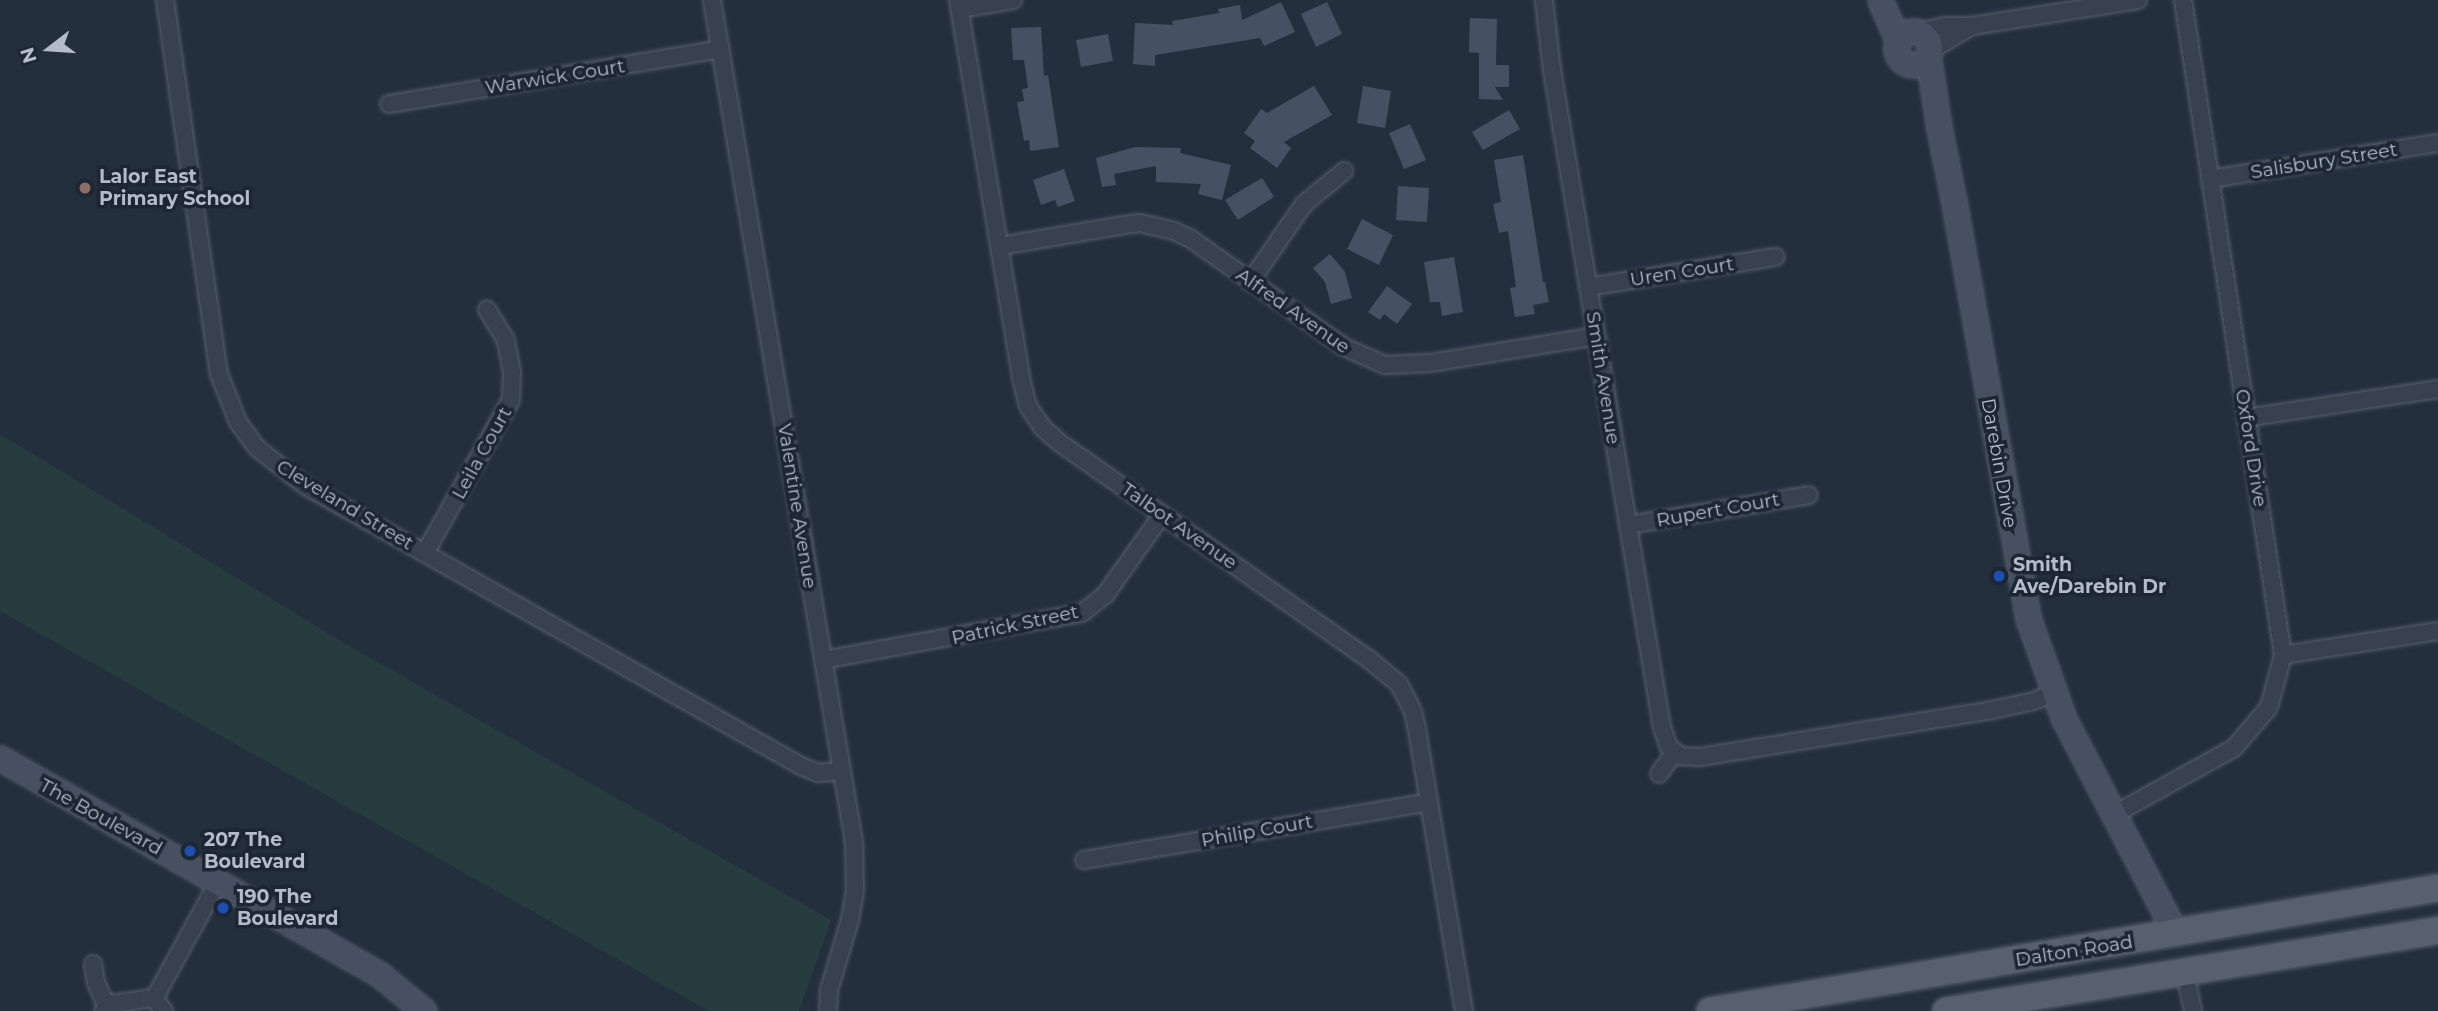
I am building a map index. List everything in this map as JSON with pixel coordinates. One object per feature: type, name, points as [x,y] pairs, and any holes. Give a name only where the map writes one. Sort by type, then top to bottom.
[{"type":"main road","name":"Dalton Road","points":[[1710,1011],[2438,888]]},
{"type":"main road","name":"Dalton Road","points":[[1946,1011],[2438,930]]},
{"type":"main road","points":[[2176,934],[2185,973]]},
{"type":"street","name":"Cleveland Street","points":[[165,0],[213,342],[225,394],[233,413],[257,448],[277,467],[304,485],[799,765],[818,773],[841,771]]},
{"type":"street","name":"Valentine Avenue","points":[[712,0],[857,871],[850,920],[834,967],[828,1011]]},
{"type":"street","points":[[959,4],[1013,0]]},
{"type":"street","name":"Smith Avenue","points":[[1545,0],[1552,70],[1662,727],[1674,753]]},
{"type":"street","name":"Darebin Drive","points":[[1880,0],[1916,45]]},
{"type":"street","name":"Darebin Drive","points":[[1892,0],[1916,45],[1938,128],[1954,202],[2018,575],[2037,651],[2053,693],[2176,934]]},
{"type":"street","points":[[1916,45],[1956,24],[1972,26],[2138,0]]},
{"type":"street","name":"Oxford Drive","points":[[2116,814],[2234,748],[2269,706],[2283,655],[2183,0]]},
{"type":"street","name":"Talbot Avenue","points":[[959,4],[1024,397],[1034,417],[1060,443],[1370,660],[1399,684],[1413,711],[1464,1011]]},
{"type":"street","name":"Warwick Court","points":[[389,104],[720,49]]},
{"type":"street","name":"Salisbury Street","points":[[2210,179],[2438,144]]},
{"type":"street","points":[[1250,282],[1304,204],[1344,171]]},
{"type":"street","name":"Alfred Avenue","points":[[1000,246],[1124,225],[1154,225],[1191,239],[1343,347],[1385,365],[1430,363],[1596,336]]},
{"type":"street","name":"Uren Court","points":[[1588,287],[1776,257]]},
{"type":"street","name":"Leila Court","points":[[425,553],[511,400],[512,372],[506,340],[487,309]]},
{"type":"street","points":[[2246,418],[2438,389]]},
{"type":"street","name":"Rupert Court","points":[[1628,525],[1809,495]]},
{"type":"street","name":"Patrick Street","points":[[822,660],[1060,620],[1082,613],[1105,595],[1162,516]]},
{"type":"street","points":[[2283,655],[2438,631]]},
{"type":"street","points":[[1659,774],[1674,753],[1689,758],[1700,757],[1992,710],[2034,701],[2053,693]]},
{"type":"street","name":"The Boulevard","points":[[0,758],[379,974],[424,1011]]},
{"type":"street","name":"The Boulevard","points":[[0,768],[28,776]]},
{"type":"street","name":"Philip Court","points":[[1084,860],[1429,802]]},
{"type":"street","points":[[93,964],[105,1009],[159,1005],[218,882]]},
{"type":"street","points":[[2185,973],[2193,1011]]},
{"type":"green space","points":[[0,434],[344,643],[831,920],[799,1011],[709,1011],[0,611]]},
{"type":"building","points":[[1281,2],[1295,32],[1264,46],[1260,38],[1155,55],[1155,66],[1133,64],[1135,23],[1173,25],[1172,21],[1219,13],[1218,9],[1240,5],[1242,20]]},
{"type":"building","points":[[1327,2],[1342,34],[1316,47],[1301,14]]},
{"type":"building","points":[[1470,18],[1497,19],[1496,65],[1509,65],[1509,87],[1495,87],[1503,100],[1479,99],[1479,53],[1469,52]]},
{"type":"building","points":[[1041,27],[1044,76],[1048,75],[1059,147],[1030,151],[1029,140],[1024,141],[1017,102],[1024,101],[1022,89],[1028,88],[1024,60],[1013,60],[1011,28]]},
{"type":"building","points":[[1108,34],[1113,61],[1081,67],[1076,40]]},
{"type":"building","points":[[1314,86],[1332,115],[1284,142],[1291,148],[1277,168],[1250,148],[1255,141],[1244,133],[1261,109],[1267,113]]},
{"type":"building","points":[[1363,86],[1391,91],[1385,128],[1357,123]]},
{"type":"building","points":[[1509,110],[1520,129],[1483,150],[1472,132]]},
{"type":"building","points":[[1410,124],[1426,160],[1404,169],[1389,133]]},
{"type":"building","points":[[1135,147],[1181,148],[1180,153],[1231,165],[1222,200],[1198,194],[1201,184],[1156,182],[1156,166],[1114,174],[1116,185],[1102,187],[1096,158]]},
{"type":"building","points":[[1523,155],[1543,282],[1549,302],[1533,305],[1535,314],[1515,317],[1510,288],[1516,287],[1508,231],[1499,233],[1493,204],[1501,202],[1494,160]]},
{"type":"building","points":[[1064,169],[1075,201],[1058,207],[1055,200],[1041,205],[1033,180]]},
{"type":"building","points":[[1262,178],[1274,197],[1238,220],[1225,200]]},
{"type":"building","points":[[1398,186],[1429,188],[1427,222],[1396,220]]},
{"type":"building","points":[[1362,219],[1393,235],[1379,265],[1347,249]]},
{"type":"building","points":[[1330,254],[1345,272],[1352,298],[1331,304],[1325,282],[1313,268]]},
{"type":"building","points":[[1454,257],[1463,312],[1442,316],[1440,302],[1430,302],[1424,262]]},
{"type":"building","points":[[1387,286],[1412,304],[1397,324],[1384,314],[1380,320],[1368,312]]},
{"type":"place","name":"Lalor East Primary School","points":[[85,188]]},
{"type":"place","name":"Smith Ave/Darebin Dr","points":[[1999,576]]},
{"type":"place","name":"207 The Boulevard","points":[[190,851]]},
{"type":"place","name":"190 The Boulevard","points":[[223,908]]}]
